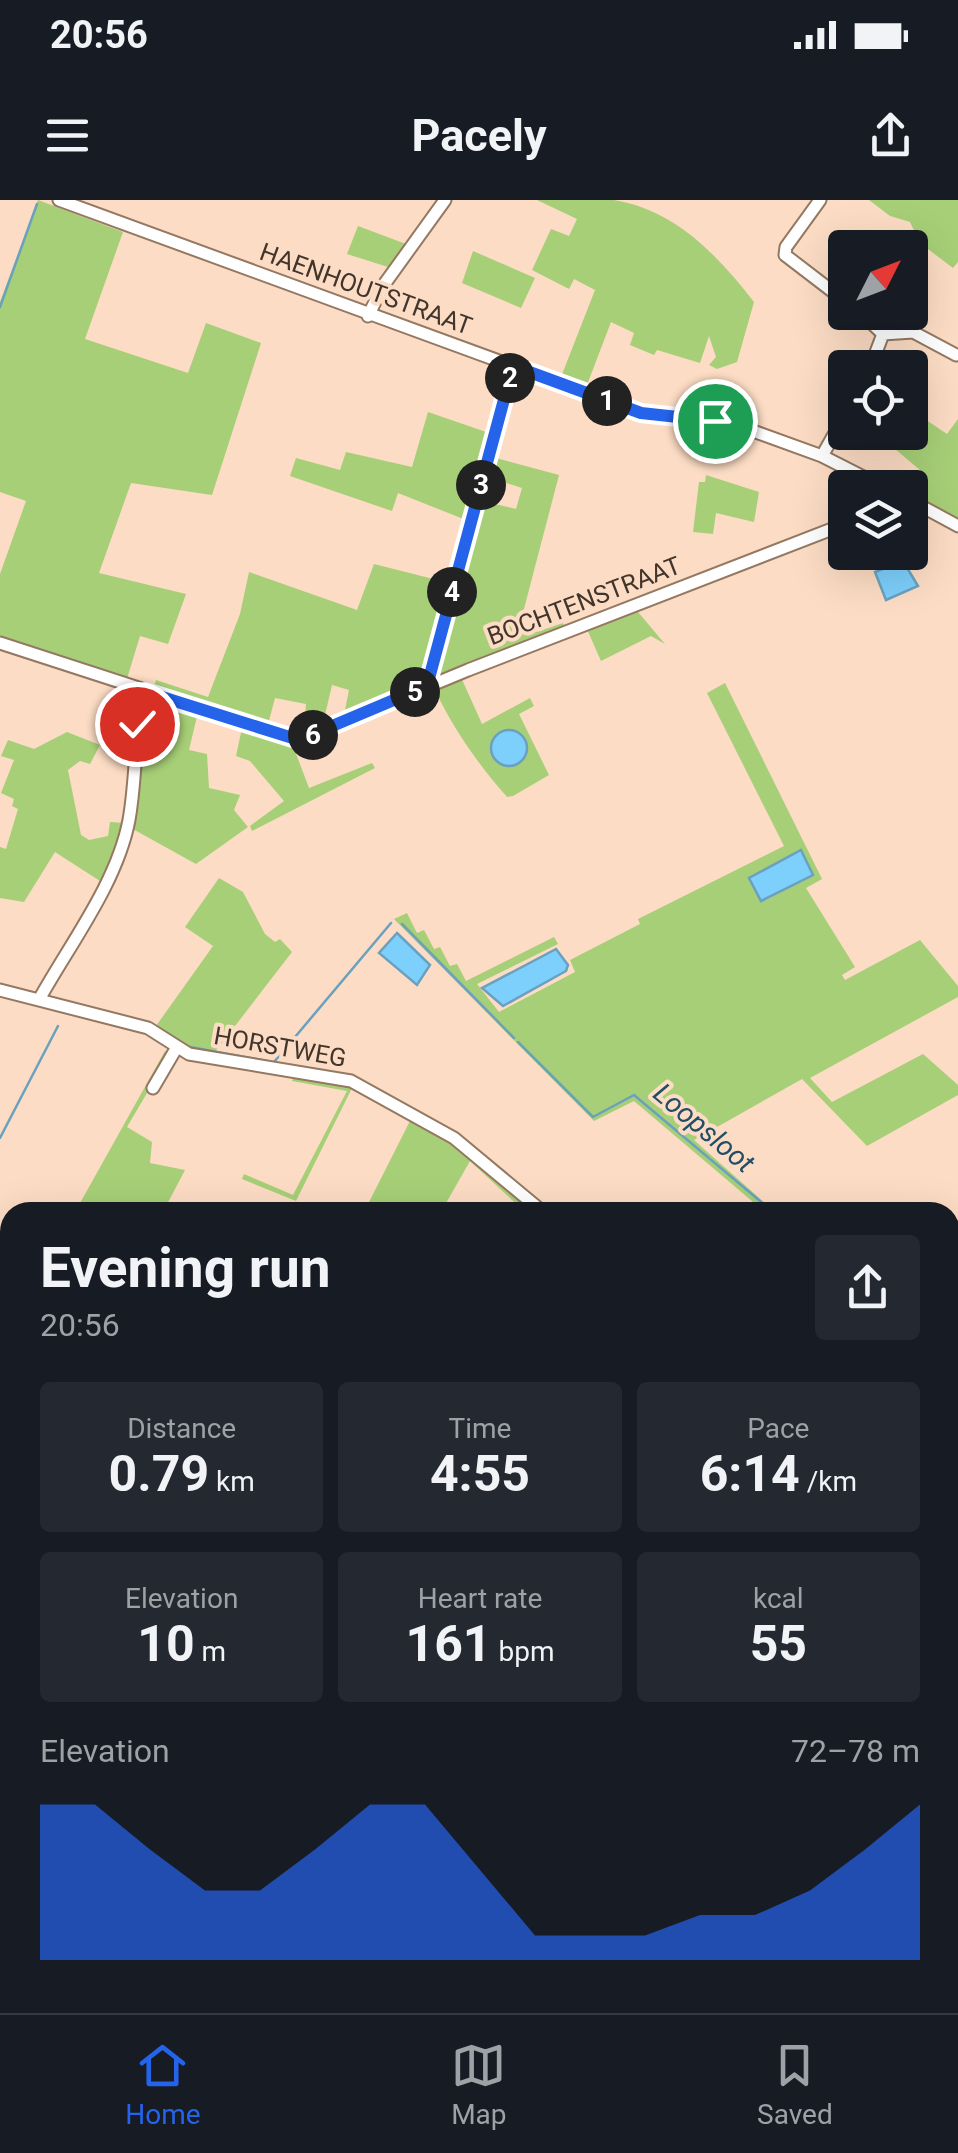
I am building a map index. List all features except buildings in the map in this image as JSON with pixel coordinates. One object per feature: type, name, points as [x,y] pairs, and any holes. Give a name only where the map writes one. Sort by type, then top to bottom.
[{"type":"street","name":"HAENHOUTSTRAAT","points":[[59,200],[641,413],[727,423],[822,456],[850,470]]},
{"type":"street","points":[[368,316],[382,286],[445,200]]},
{"type":"street","points":[[820,200],[786,247],[785,255],[828,289]]},
{"type":"street","points":[[879,330],[883,334],[913,332],[956,354]]},
{"type":"street","points":[[877,350],[883,334]]},
{"type":"street","points":[[427,686],[513,366]]},
{"type":"street","points":[[822,456],[828,445]]},
{"type":"street","points":[[928,510],[958,526]]},
{"type":"street","name":"BOCHTENSTRAAT","points":[[0,643],[299,740],[427,686],[828,531]]},
{"type":"street","points":[[40,998],[105,881],[126,833],[134,742],[146,692]]},
{"type":"street","name":"HORSTWEG","points":[[0,990],[148,1028],[189,1054],[350,1081],[454,1138],[531,1202]]},
{"type":"street","points":[[153,1088],[177,1048]]},
{"type":"green space","points":[[38,200],[123,232],[85,339],[188,373],[206,323],[261,343],[212,495],[131,483],[99,573],[186,594],[168,644],[140,636],[126,682],[0,641],[0,574],[26,501],[0,492],[0,302]]},
{"type":"green space","points":[[537,200],[614,200],[636,205],[694,237],[754,302],[737,362],[717,369],[709,365],[716,357],[709,336],[700,363],[657,350],[654,355],[630,345],[634,333],[611,322],[587,385],[561,377],[595,290],[574,279],[569,289],[532,270],[551,229],[569,236],[577,219]]},
{"type":"green space","points":[[869,200],[958,200],[958,262],[953,268],[928,249],[928,230],[914,230],[910,222],[890,216]]},
{"type":"green space","points":[[358,226],[406,244],[388,267],[347,254]]},
{"type":"green space","points":[[473,251],[535,278],[521,308],[462,283]]},
{"type":"green space","points":[[428,412],[492,434],[466,520],[398,493],[392,511],[290,476],[296,458],[340,470],[346,452],[412,467]]},
{"type":"green space","points":[[958,419],[958,518],[928,503],[928,470],[920,470],[896,450],[928,450],[928,421],[947,434]]},
{"type":"green space","points":[[492,457],[559,475],[519,628],[536,632],[563,623],[565,628],[440,677],[435,671],[482,501],[516,509],[522,488],[487,477]]},
{"type":"green space","points":[[706,475],[759,492],[754,522],[716,513],[713,534],[693,532],[699,482],[705,482]]},
{"type":"green space","points":[[374,564],[449,583],[423,683],[343,720],[349,690],[332,685],[325,715],[328,726],[294,737],[304,728],[306,704],[275,698],[267,728],[153,690],[156,680],[208,697],[240,614],[249,572],[357,610]]},
{"type":"green space","points":[[746,565],[749,568],[638,612],[665,644],[651,636],[601,661],[586,627]]},
{"type":"green space","points":[[460,675],[482,724],[530,698],[534,706],[519,714],[549,775],[507,797],[467,746],[435,690]]},
{"type":"green space","points":[[725,683],[822,879],[806,888],[855,967],[842,975],[845,980],[920,940],[958,986],[958,997],[810,1078],[832,1102],[923,1054],[958,1085],[958,1095],[867,1146],[802,1079],[694,1140],[764,1202],[753,1202],[634,1101],[594,1121],[394,919],[407,913],[417,933],[424,930],[434,949],[440,947],[450,966],[457,964],[466,981],[554,937],[558,944],[477,984],[499,1012],[575,972],[570,960],[640,924],[638,919],[784,846],[707,693]],"holes":[[[801,850],[813,875],[766,900],[749,878]]]},
{"type":"green space","points":[[154,697],[198,712],[189,750],[207,754],[209,788],[240,795],[234,810],[248,827],[196,864],[131,828],[136,763],[149,699]]},
{"type":"green space","points":[[242,728],[292,743],[309,788],[372,763],[375,768],[252,831],[250,826],[284,801],[250,761],[236,756]]},
{"type":"green space","points":[[67,732],[100,745],[90,764],[80,761],[68,770],[81,835],[89,840],[108,836],[110,822],[125,823],[100,881],[55,852],[24,902],[0,898],[0,847],[6,849],[18,809],[12,806],[14,799],[1,793],[14,760],[1,756],[8,740],[34,749]]},
{"type":"green space","points":[[219,878],[243,892],[265,934],[275,942],[280,939],[292,952],[215,1052],[191,1050],[156,1026],[213,946],[185,927]]},
{"type":"green space","points":[[165,1051],[170,1054],[127,1127],[152,1142],[150,1163],[185,1170],[168,1202],[81,1202]]},
{"type":"green space","points":[[294,1076],[353,1086],[296,1201],[242,1179],[244,1174],[293,1195],[347,1091],[292,1081]]},
{"type":"green space","points":[[412,1117],[459,1145],[527,1202],[514,1202],[470,1161],[447,1202],[369,1202]]},
{"type":"water","points":[[908,570],[918,586],[886,600],[875,572]]},
{"type":"water","points":[[509,730],[522,735],[527,748],[522,761],[509,766],[496,761],[491,748],[496,735]]},
{"type":"water","points":[[801,850],[813,875],[761,901],[749,878]]},
{"type":"water","points":[[397,933],[430,965],[417,985],[379,953]]},
{"type":"water","points":[[556,949],[568,965],[566,971],[503,1006],[482,988]]},
{"type":"waterway","points":[[0,307],[37,204]]},
{"type":"waterway","name":"Loopsloot","points":[[274,1062],[391,923]]},
{"type":"waterway","name":"Loopsloot","points":[[402,924],[514,1038]]},
{"type":"waterway","points":[[0,1138],[58,1026]]},
{"type":"waterway","name":"Loopsloot","points":[[518,1042],[593,1117],[634,1095],[761,1202]]},
{"type":"waterway","name":"Loopsloot","points":[[190,1047],[267,1061]]},
{"type":"route","points":[[137,724],[146,692],[299,740],[427,686],[513,366],[641,413],[715,421]]}]
